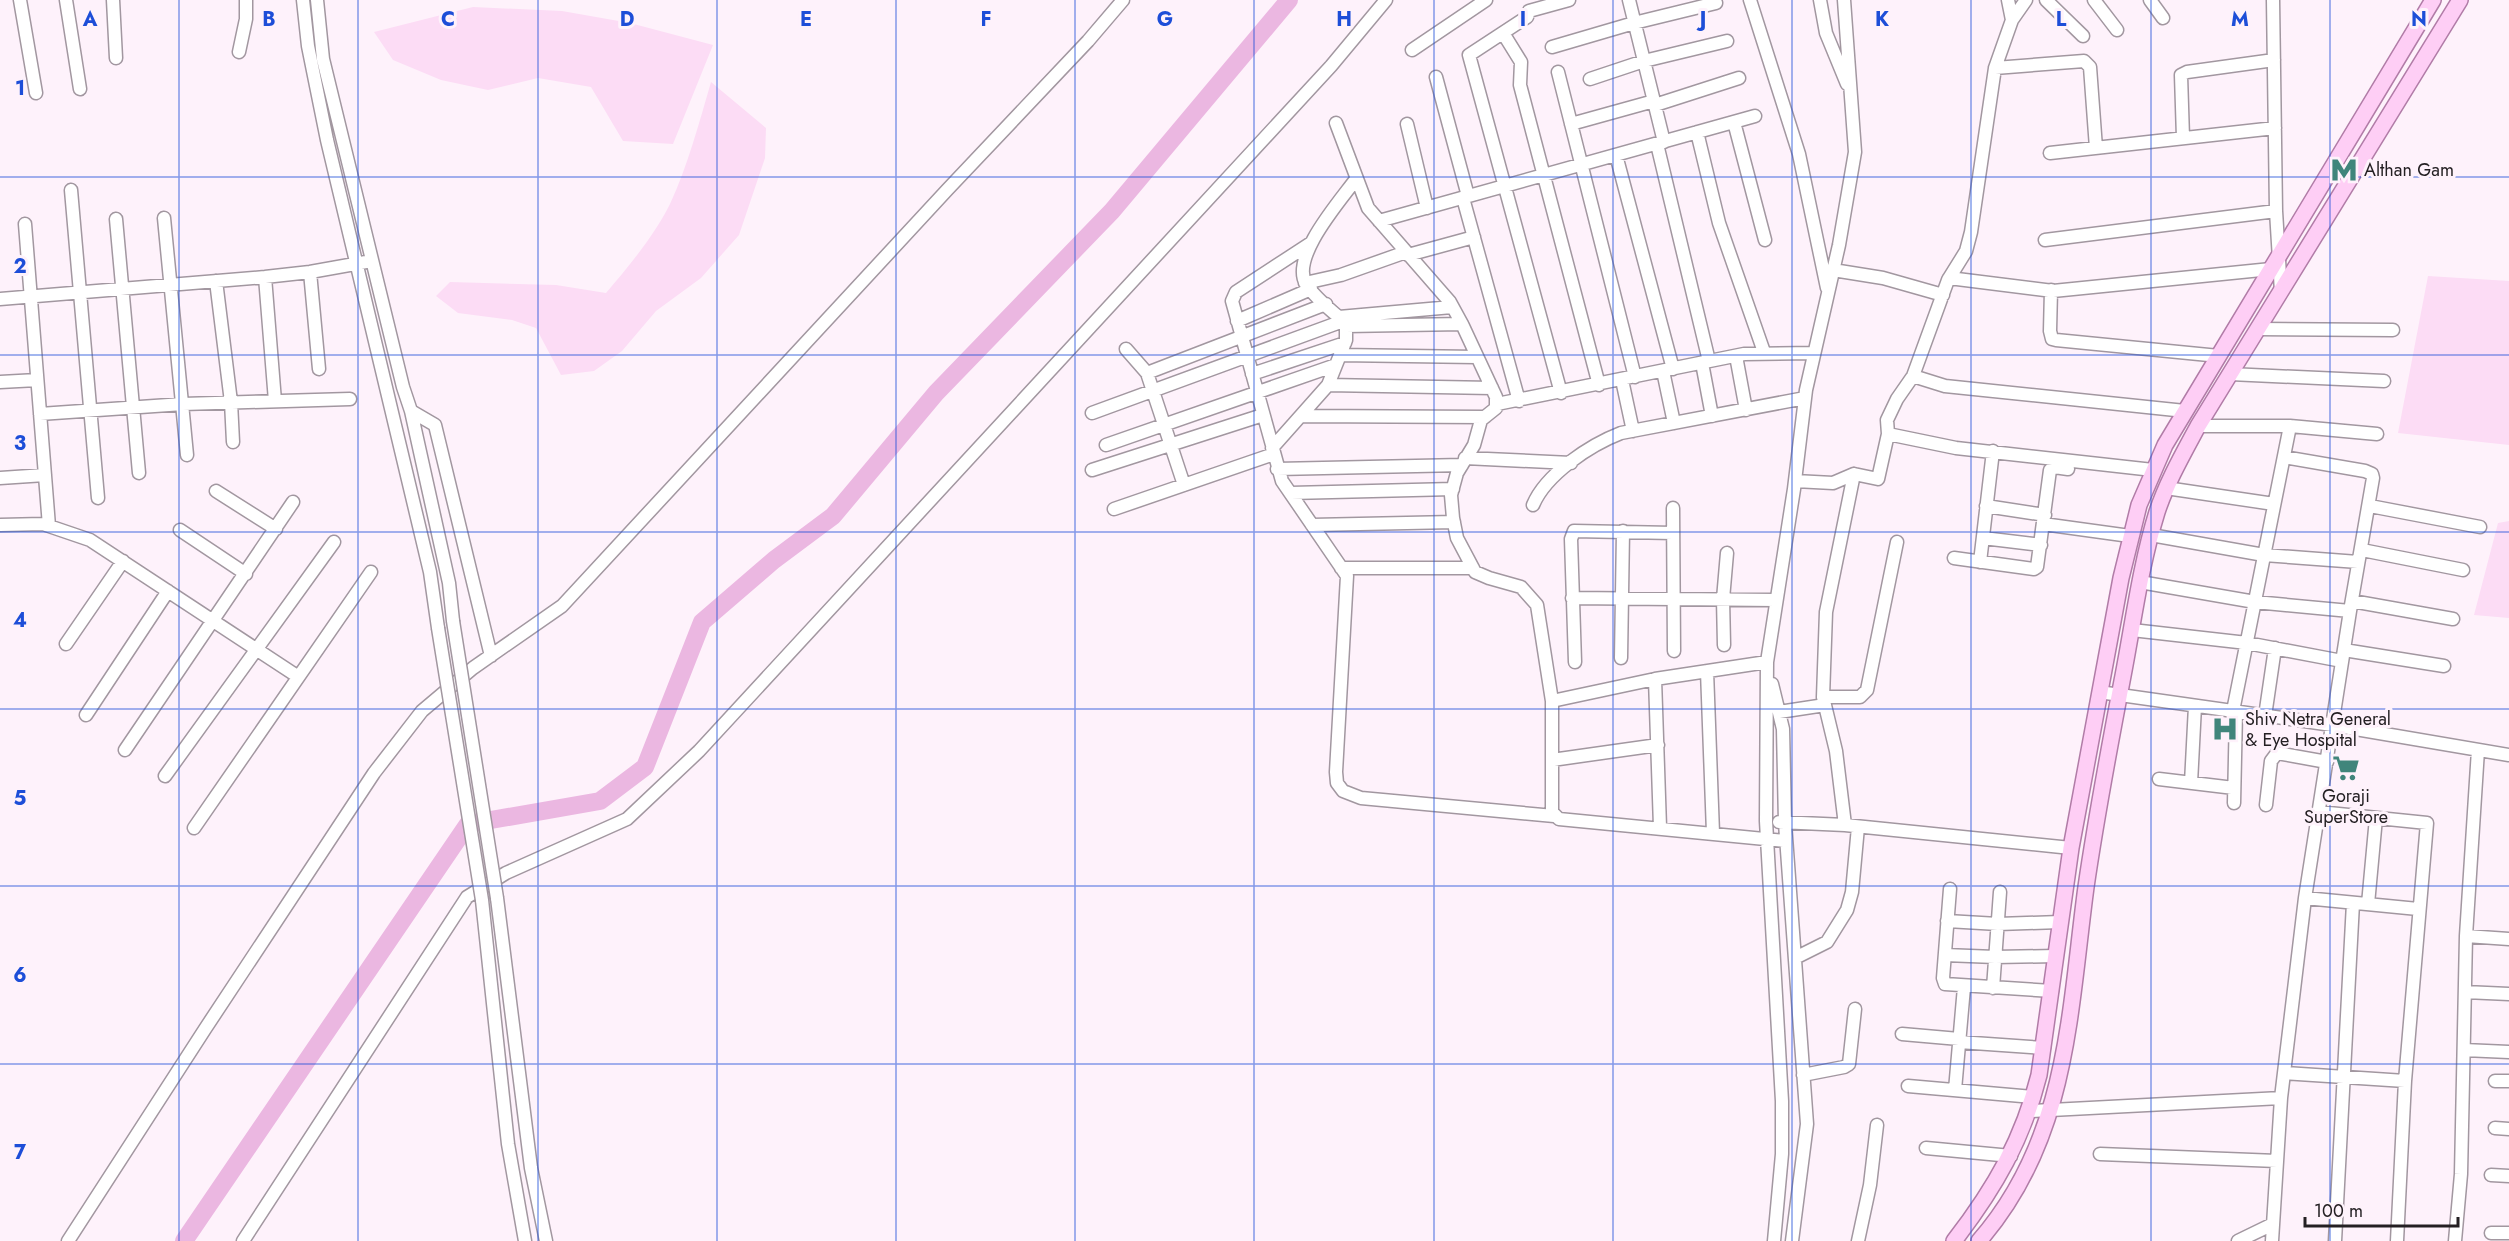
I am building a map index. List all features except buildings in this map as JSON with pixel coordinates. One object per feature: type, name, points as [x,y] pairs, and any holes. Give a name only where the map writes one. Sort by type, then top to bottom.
[{"type":"main road","points":[[1954,1241],[1972,1218],[2010,1156],[2032,1104],[2044,1048],[2070,848],[2099,692],[2130,536],[2153,470],[2185,411],[2433,0]]},
{"type":"main road","points":[[1979,1241],[2017,1187],[2040,1145],[2052,1110],[2065,1050],[2091,850],[2119,696],[2140,582],[2151,535],[2166,488],[2198,426],[2229,374],[2460,0]]},
{"type":"street","points":[[20,0],[36,93]]},
{"type":"street","points":[[66,0],[80,89]]},
{"type":"street","points":[[113,0],[116,58]]},
{"type":"street","points":[[238,52],[246,19],[246,0]]},
{"type":"street","points":[[303,0],[374,261],[449,583],[497,898],[531,1168],[546,1241]]},
{"type":"street","points":[[317,0],[315,50],[327,140],[430,572],[482,900],[508,1144],[525,1241]]},
{"type":"street","points":[[68,1241],[374,773],[428,704],[490,656],[562,606],[1088,41],[1123,0]]},
{"type":"street","points":[[243,1241],[466,897],[507,873],[627,819],[699,751],[1331,66],[1386,0]]},
{"type":"street","points":[[1412,50],[1486,0]]},
{"type":"street","points":[[1561,393],[1469,55],[1527,17],[1529,11],[1569,0]]},
{"type":"street","points":[[1629,0],[1654,103],[1705,362],[1713,416]]},
{"type":"street","points":[[1750,0],[1799,154],[1828,292]]},
{"type":"street","points":[[1820,0],[1826,33],[1851,93]]},
{"type":"street","points":[[1774,1241],[1782,1154],[1782,1101],[1767,839],[1767,662],[1795,481],[1804,398],[1833,270],[1855,152],[1844,0]]},
{"type":"street","points":[[2008,0],[2012,20]]},
{"type":"street","points":[[1795,481],[1833,483],[1854,474],[1878,479],[1888,434],[1887,420],[1897,399],[1913,376],[1949,278],[1966,251],[1971,232],[1995,68],[2012,20],[2026,0]]},
{"type":"street","points":[[2046,0],[2083,36]]},
{"type":"street","points":[[2094,0],[2117,30]]},
{"type":"street","points":[[2150,0],[2163,18]]},
{"type":"street","points":[[2273,0],[2275,263],[2281,292]]},
{"type":"street","points":[[1552,47],[1716,3]]},
{"type":"street","points":[[1503,33],[1521,62],[1520,85],[1599,385]]},
{"type":"street","points":[[1590,79],[1644,61],[1727,41]]},
{"type":"street","points":[[2183,138],[2181,75],[2187,72],[2274,60]]},
{"type":"street","points":[[1995,68],[2084,61],[2090,67],[2096,148]]},
{"type":"street","points":[[1558,72],[1635,377]]},
{"type":"street","points":[[1436,77],[1474,237],[1519,401]]},
{"type":"street","points":[[1571,124],[1739,78]]},
{"type":"street","points":[[1379,221],[1755,116]]},
{"type":"street","points":[[1734,122],[1766,240]]},
{"type":"street","points":[[1336,123],[1364,201],[1452,306],[1492,388],[1496,408],[1481,420],[1474,445],[1464,461],[1451,495],[1454,522],[1457,538],[1475,572],[1521,587],[1536,605],[1551,701],[1552,812],[1554,816]]},
{"type":"street","points":[[1407,124],[1427,208]]},
{"type":"street","points":[[2050,153],[2275,128]]},
{"type":"street","points":[[1697,132],[1719,223],[1764,352]]},
{"type":"street","points":[[1616,155],[1668,370],[1674,423]]},
{"type":"street","points":[[1114,509],[1273,451],[1328,385],[1345,343],[1342,321],[1308,286],[1303,268],[1311,243],[1356,179]]},
{"type":"street","points":[[71,190],[82,292],[98,498]]},
{"type":"street","points":[[2045,240],[2276,211]]},
{"type":"street","points":[[164,218],[187,455]]},
{"type":"street","points":[[116,219],[139,472]]},
{"type":"street","points":[[25,224],[49,526]]},
{"type":"street","points":[[1238,321],[1308,286],[1407,254],[1474,237]]},
{"type":"street","points":[[1311,243],[1233,294],[1232,301],[1278,469],[1291,493],[1347,576],[1336,772],[1337,783],[1343,791],[1361,798],[1786,841]]},
{"type":"street","points":[[0,299],[265,277],[374,261]]},
{"type":"street","points":[[1949,278],[2051,290],[2275,263]]},
{"type":"street","points":[[1833,270],[1894,280],[1943,294]]},
{"type":"street","points":[[310,272],[319,369]]},
{"type":"street","points":[[265,277],[275,401]]},
{"type":"street","points":[[216,281],[231,402],[233,442]]},
{"type":"street","points":[[2051,290],[2050,331],[2052,339],[2218,356]]},
{"type":"street","points":[[1147,373],[1326,304]]},
{"type":"street","points":[[1092,413],[1342,321],[1452,306]]},
{"type":"street","points":[[1342,321],[1462,324]]},
{"type":"street","points":[[2258,329],[2393,330]]},
{"type":"street","points":[[1252,374],[1345,343]]},
{"type":"street","points":[[1126,349],[1147,373],[1184,485]]},
{"type":"street","points":[[1497,404],[1561,393],[1736,356],[1764,352],[1814,352]]},
{"type":"street","points":[[1736,356],[1746,410]]},
{"type":"street","points":[[1106,445],[1257,394],[1338,360],[1476,357]]},
{"type":"street","points":[[2229,374],[2384,381]]},
{"type":"street","points":[[1913,376],[1945,386],[2185,411]]},
{"type":"street","points":[[0,382],[37,380]]},
{"type":"street","points":[[1622,380],[1633,431]]},
{"type":"street","points":[[1328,385],[1492,388]]},
{"type":"street","points":[[1533,505],[1538,493],[1571,464],[1604,440],[1633,431],[1804,398]]},
{"type":"street","points":[[40,414],[183,404],[350,399]]},
{"type":"street","points":[[410,408],[435,425],[490,656]]},
{"type":"street","points":[[1092,471],[1263,415]]},
{"type":"street","points":[[1302,416],[1485,417]]},
{"type":"street","points":[[2198,426],[2290,426],[2377,434]]},
{"type":"street","points":[[2234,803],[2235,711],[2290,426]]},
{"type":"street","points":[[1888,434],[1956,448],[2153,470]]},
{"type":"street","points":[[1980,562],[1993,452]]},
{"type":"street","points":[[2272,1241],[2281,1098],[2305,898],[2373,478],[2369,472],[2284,457]]},
{"type":"street","points":[[1278,469],[1464,461],[1571,464]]},
{"type":"street","points":[[1954,558],[2034,569],[2038,565],[2051,468],[2098,472]]},
{"type":"street","points":[[1845,825],[1836,751],[1824,701],[1826,612],[1854,474]]},
{"type":"street","points":[[0,478],[45,475]]},
{"type":"street","points":[[2166,488],[2274,504]]},
{"type":"street","points":[[1291,493],[1453,489]]},
{"type":"street","points":[[216,491],[276,528]]},
{"type":"street","points":[[125,750],[293,502]]},
{"type":"street","points":[[1986,506],[2044,520],[2130,536]]},
{"type":"street","points":[[2370,506],[2480,527]]},
{"type":"street","points":[[1673,507],[1674,651]]},
{"type":"street","points":[[1312,525],[1454,522]]},
{"type":"street","points":[[0,525],[49,526],[84,538],[123,561],[297,676]]},
{"type":"street","points":[[180,530],[246,574]]},
{"type":"street","points":[[1575,662],[1571,539],[1574,531],[1673,533]]},
{"type":"street","points":[[1621,658],[1623,531]]},
{"type":"street","points":[[2151,535],[2264,555],[2360,556],[2463,570]]},
{"type":"street","points":[[1983,538],[2041,545]]},
{"type":"street","points":[[165,776],[334,542]]},
{"type":"street","points":[[1779,712],[1824,701],[1860,698],[1867,690],[1897,542]]},
{"type":"street","points":[[1724,645],[1727,553]]},
{"type":"street","points":[[66,644],[123,561]]},
{"type":"street","points":[[1341,568],[1473,567]]},
{"type":"street","points":[[194,828],[370,572]]},
{"type":"street","points":[[2140,582],[2255,602],[2351,606],[2453,619]]},
{"type":"street","points":[[86,716],[168,591]]},
{"type":"street","points":[[1572,598],[1776,600]]},
{"type":"street","points":[[2132,630],[2444,666]]},
{"type":"street","points":[[2265,716],[2276,648]]},
{"type":"street","points":[[1551,701],[1655,679],[1767,662]]},
{"type":"street","points":[[1767,662],[1783,729],[1786,841],[1807,1124],[1792,1241]]},
{"type":"street","points":[[1707,671],[1713,833]]},
{"type":"street","points":[[1655,679],[1660,827]]},
{"type":"street","points":[[2099,692],[2332,725],[2509,755]]},
{"type":"street","points":[[2191,783],[2195,706]]},
{"type":"street","points":[[1552,760],[1658,745]]},
{"type":"street","points":[[2455,1241],[2461,1174],[2466,936],[2478,750]]},
{"type":"street","points":[[2266,805],[2271,761],[2277,753],[2327,762]]},
{"type":"street","points":[[2159,779],[2234,788]]},
{"type":"street","points":[[2319,812],[2427,823],[2405,1081],[2397,1241]]},
{"type":"street","points":[[2368,904],[2376,818]]},
{"type":"street","points":[[1767,821],[1845,825],[2070,848]]},
{"type":"street","points":[[1795,958],[1827,942],[1847,909],[1852,892],[1858,827]]},
{"type":"street","points":[[1950,889],[1943,981],[1949,986],[2052,991]]},
{"type":"street","points":[[1993,988],[2000,892]]},
{"type":"street","points":[[2305,898],[2418,909]]},
{"type":"street","points":[[2335,1241],[2353,903]]},
{"type":"street","points":[[1947,921],[1998,924],[2060,922]]},
{"type":"street","points":[[2466,936],[2509,939]]},
{"type":"street","points":[[1945,955],[2056,956]]},
{"type":"street","points":[[1955,1090],[1964,987]]},
{"type":"street","points":[[2465,992],[2509,994]]},
{"type":"street","points":[[1803,1075],[1849,1064],[1855,1009]]},
{"type":"street","points":[[1902,1034],[2044,1048]]},
{"type":"street","points":[[2464,1050],[2509,1052]]},
{"type":"street","points":[[2284,1073],[2405,1081]]},
{"type":"street","points":[[2495,1081],[2509,1082]]},
{"type":"street","points":[[1908,1086],[1955,1090],[2032,1104],[2052,1110],[2281,1098]]},
{"type":"street","points":[[1858,1241],[1870,1185],[1876,1125]]},
{"type":"street","points":[[2495,1128],[2509,1129]]},
{"type":"street","points":[[1926,1148],[2010,1156]]},
{"type":"street","points":[[2100,1154],[2277,1161]]},
{"type":"street","points":[[2491,1175],[2509,1176]]},
{"type":"street","points":[[2238,1241],[2273,1224]]},
{"type":"street","points":[[2491,1233],[2509,1233]]},
{"type":"shaded area","points":[[473,7],[562,11],[630,23],[713,45],[673,144],[623,141],[591,87],[538,78],[488,90],[441,80],[393,60],[374,32]]},
{"type":"shaded area","points":[[711,82],[766,128],[765,158],[739,235],[701,278],[656,311],[622,351],[594,371],[561,375],[536,328],[512,320],[458,313],[436,296],[450,282],[556,285],[606,293],[649,239],[670,204],[688,159]]},
{"type":"shaded area","points":[[2428,276],[2509,281],[2509,445],[2398,433]]},
{"type":"shaded area","points":[[2509,521],[2509,618],[2474,615],[2498,523]]},
{"type":"waterway","points":[[184,1241],[468,824],[600,801],[645,767],[702,622],[774,560],[833,516],[936,393],[1112,211],[1289,0]]},
{"type":"place","name":"Althan Gam","points":[[2344,170]]},
{"type":"place","name":"Shiv Netra General & Eye Hospital","points":[[2225,729]]},
{"type":"place","name":"Goraji SuperStore","points":[[2346,768]]}]
